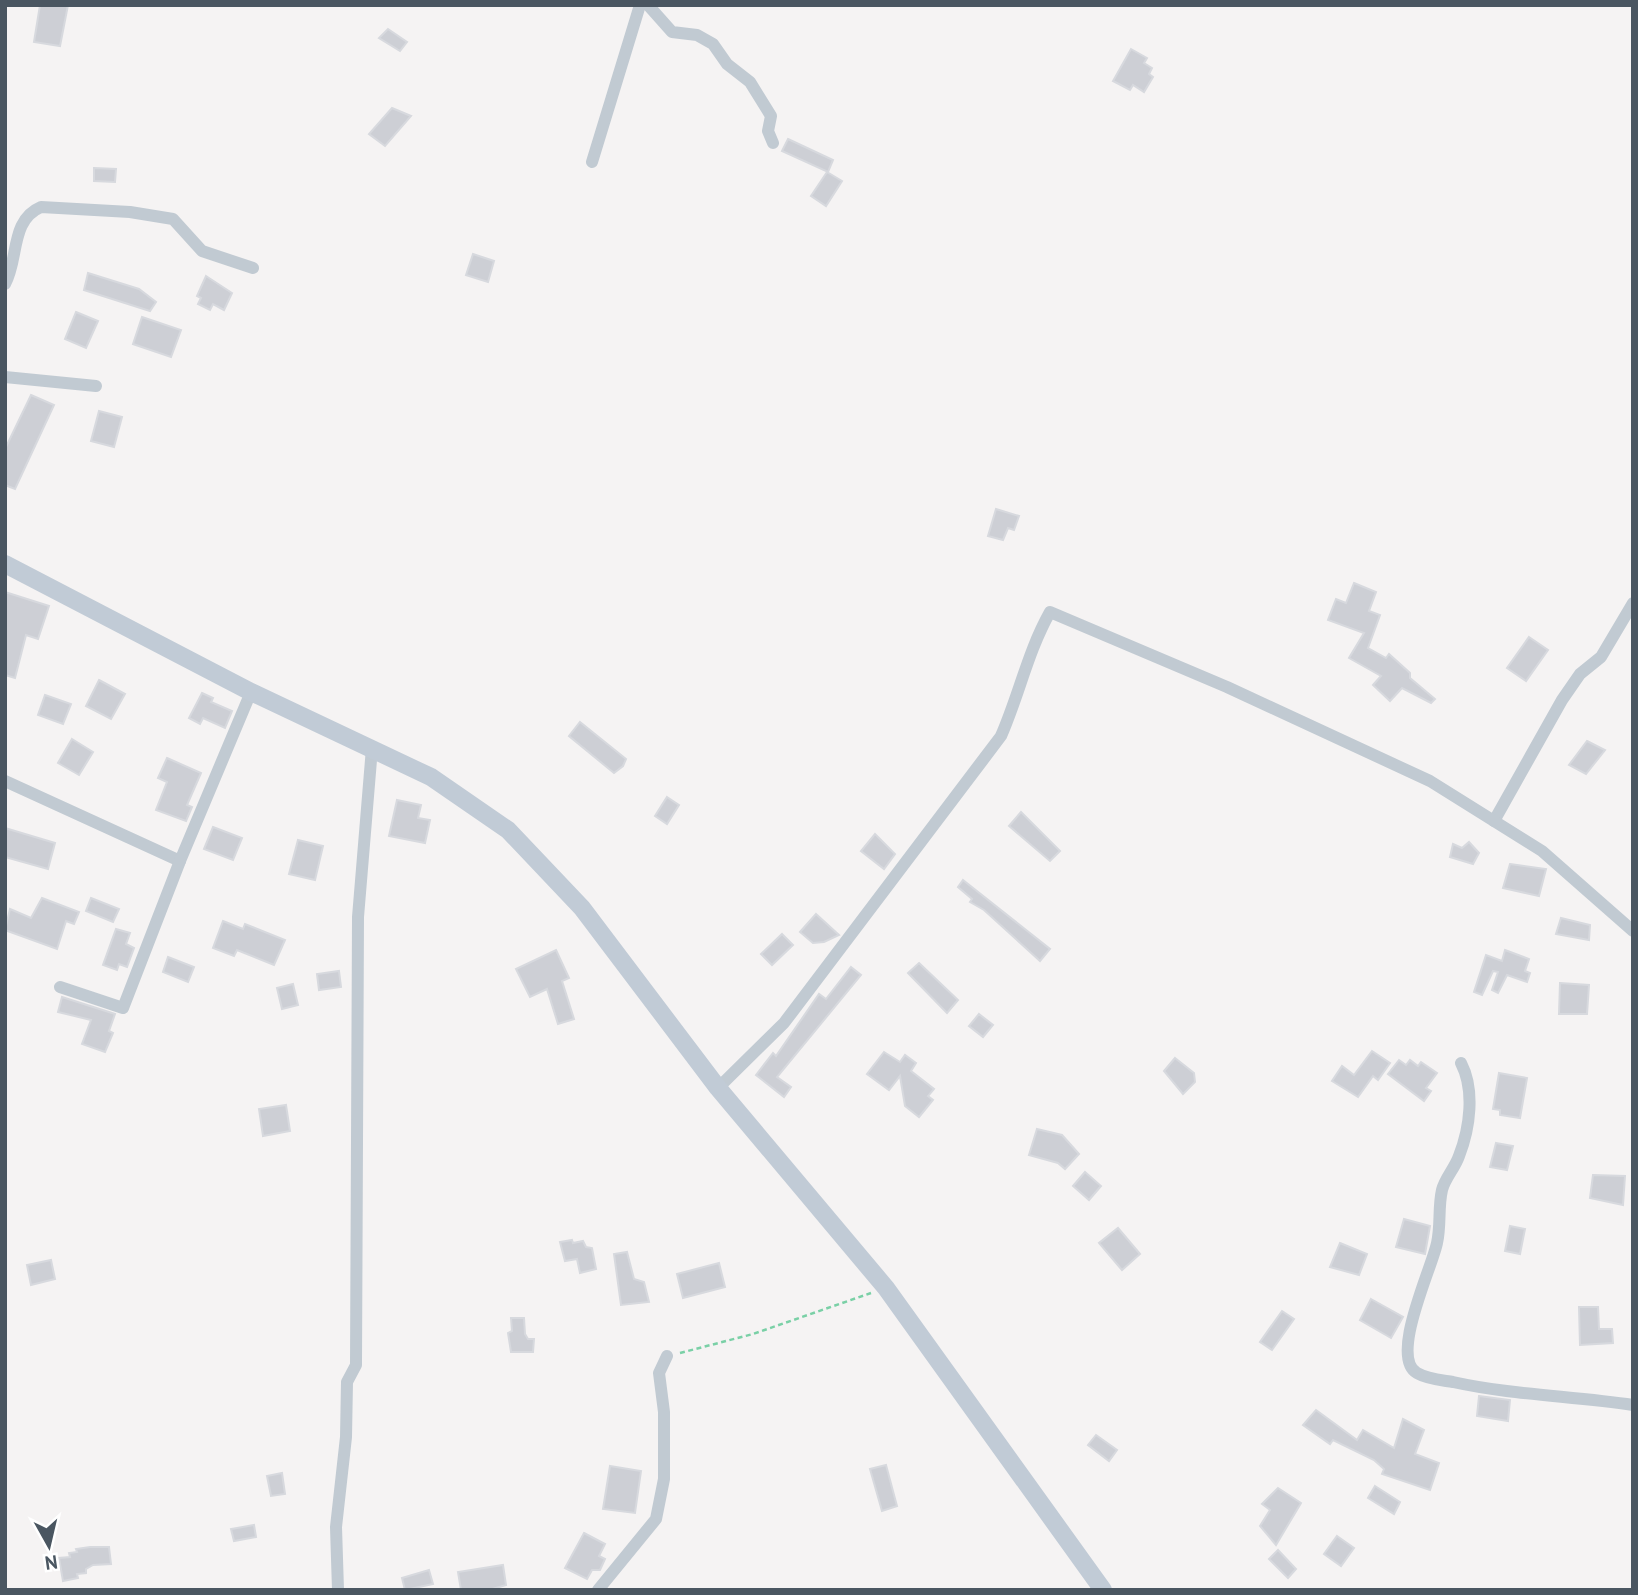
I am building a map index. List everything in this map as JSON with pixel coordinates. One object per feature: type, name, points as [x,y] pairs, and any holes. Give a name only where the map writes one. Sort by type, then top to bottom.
[{"type":"street","points":[[592,162],[640,5]]},
{"type":"street","points":[[648,5],[672,32],[697,35],[713,44],[727,64],[750,82],[771,116],[768,131],[773,143]]},
{"type":"street","points":[[5,284],[21,225],[30,211],[41,207],[130,212],[173,219],[202,251],[253,268]]},
{"type":"street","points":[[5,377],[96,386]]},
{"type":"street","points":[[5,564],[251,692],[432,776],[508,830],[582,908],[718,1088],[886,1288],[1103,1590]]},
{"type":"street","points":[[1494,821],[1562,699],[1580,674],[1601,657],[1633,603]]},
{"type":"street","points":[[718,1088],[784,1023],[1001,736],[1021,691],[1037,636],[1050,612],[1227,687],[1430,781],[1542,850],[1633,931]]},
{"type":"street","points":[[60,987],[123,1009],[180,861],[251,692]]},
{"type":"street","points":[[338,1590],[336,1527],[346,1437],[347,1382],[356,1365],[358,917],[372,748]]},
{"type":"street","points":[[5,781],[180,861]]},
{"type":"street","points":[[1461,1063],[1470,1081],[1466,1125],[1459,1156],[1442,1189],[1437,1245],[1421,1291],[1405,1356],[1410,1369],[1419,1375],[1481,1388],[1582,1397],[1633,1405]]},
{"type":"street","points":[[598,1590],[656,1519],[664,1479],[664,1412],[659,1373],[667,1356]]},
{"type":"path","points":[[667,1356],[753,1334],[886,1288]]},
{"type":"building","points":[[40,5],[68,5],[60,46],[34,42]]},
{"type":"building","points":[[388,29],[407,42],[400,51],[379,38]]},
{"type":"building","points":[[1131,49],[1147,58],[1144,63],[1152,68],[1149,74],[1153,77],[1144,92],[1133,85],[1130,90],[1113,81]]},
{"type":"building","points":[[392,108],[411,116],[385,146],[369,134]]},
{"type":"building","points":[[788,139],[833,160],[828,172],[782,151]]},
{"type":"building","points":[[94,168],[116,169],[115,182],[94,181]]},
{"type":"building","points":[[827,172],[842,181],[826,206],[811,196]]},
{"type":"building","points":[[473,254],[494,261],[488,282],[466,275]]},
{"type":"building","points":[[88,273],[139,289],[156,302],[150,311],[84,290]]},
{"type":"building","points":[[206,276],[232,293],[224,310],[213,304],[210,310],[198,304],[201,298],[197,296]]},
{"type":"building","points":[[76,312],[98,321],[86,348],[65,339]]},
{"type":"building","points":[[142,317],[181,330],[171,357],[133,344]]},
{"type":"building","points":[[31,395],[54,405],[15,489],[5,485],[5,449]]},
{"type":"building","points":[[99,411],[122,417],[114,447],[91,441]]},
{"type":"building","points":[[996,509],[1019,516],[1014,530],[1008,528],[1003,540],[988,536]]},
{"type":"building","points":[[1354,583],[1376,592],[1369,611],[1380,615],[1368,648],[1386,658],[1389,654],[1410,673],[1410,678],[1435,699],[1431,703],[1402,688],[1390,701],[1373,685],[1381,676],[1349,658],[1364,633],[1328,620],[1336,599],[1346,603]]},
{"type":"building","points":[[5,592],[49,606],[38,639],[26,635],[15,678],[5,675]]},
{"type":"building","points":[[1529,637],[1548,650],[1526,681],[1507,668]]},
{"type":"building","points":[[99,680],[125,694],[111,719],[86,706]]},
{"type":"building","points":[[202,693],[213,698],[211,702],[232,711],[225,728],[203,718],[200,724],[189,718]]},
{"type":"building","points":[[45,695],[71,704],[63,724],[38,715]]},
{"type":"building","points":[[580,722],[626,759],[623,766],[614,773],[569,736]]},
{"type":"building","points":[[72,739],[93,752],[79,775],[58,763]]},
{"type":"building","points":[[1587,741],[1605,750],[1586,774],[1569,765]]},
{"type":"building","points":[[167,758],[201,773],[187,805],[192,807],[186,821],[156,810],[167,782],[158,778]]},
{"type":"building","points":[[667,797],[679,805],[667,824],[655,816]]},
{"type":"building","points":[[397,800],[421,805],[418,818],[430,820],[425,843],[389,836]]},
{"type":"building","points":[[1021,812],[1060,851],[1050,861],[1009,826]]},
{"type":"building","points":[[213,827],[242,838],[233,860],[204,849]]},
{"type":"building","points":[[5,828],[55,843],[48,869],[5,857]]},
{"type":"building","points":[[875,834],[895,854],[884,869],[861,851]]},
{"type":"building","points":[[298,840],[323,846],[315,880],[289,874]]},
{"type":"building","points":[[1469,842],[1479,853],[1473,864],[1450,857],[1453,844],[1462,848]]},
{"type":"building","points":[[1510,864],[1546,869],[1539,896],[1503,888]]},
{"type":"building","points":[[963,880],[1050,949],[1040,961],[984,910],[970,902],[972,899],[958,887]]},
{"type":"building","points":[[42,898],[79,912],[74,924],[66,921],[57,949],[5,930],[10,909],[31,918]]},
{"type":"building","points":[[91,898],[119,909],[113,922],[86,911]]},
{"type":"building","points":[[816,914],[839,935],[824,942],[813,943],[800,932]]},
{"type":"building","points":[[1561,918],[1590,925],[1589,940],[1556,934]]},
{"type":"building","points":[[223,921],[243,929],[245,924],[285,940],[274,965],[237,950],[234,956],[213,948]]},
{"type":"building","points":[[116,929],[130,933],[126,944],[134,948],[127,967],[119,964],[117,970],[103,965]]},
{"type":"building","points":[[782,934],[793,945],[772,965],[761,954]]},
{"type":"building","points":[[556,950],[569,978],[562,981],[574,1019],[558,1024],[547,989],[530,997],[516,969]]},
{"type":"building","points":[[1505,950],[1529,959],[1525,971],[1530,973],[1527,982],[1507,975],[1498,993],[1492,990],[1498,972],[1493,971],[1482,995],[1474,992],[1486,955],[1502,961]]},
{"type":"building","points":[[168,957],[194,967],[188,982],[163,972]]},
{"type":"building","points":[[919,963],[958,1000],[947,1013],[908,973]]},
{"type":"building","points":[[851,967],[861,975],[777,1077],[791,1087],[784,1097],[756,1075],[773,1053],[776,1056],[819,994],[826,999]]},
{"type":"building","points":[[339,971],[341,987],[319,990],[317,974]]},
{"type":"building","points":[[1560,983],[1589,985],[1587,1014],[1559,1014]]},
{"type":"building","points":[[293,984],[298,1005],[282,1009],[277,988]]},
{"type":"building","points":[[62,997],[115,1014],[109,1031],[113,1033],[105,1052],[82,1044],[91,1020],[58,1012]]},
{"type":"building","points":[[979,1014],[993,1025],[983,1037],[969,1026]]},
{"type":"building","points":[[1372,1051],[1390,1063],[1378,1080],[1373,1076],[1358,1097],[1332,1081],[1342,1066],[1354,1075]]},
{"type":"building","points":[[884,1052],[900,1062],[905,1055],[916,1063],[911,1071],[934,1089],[928,1096],[933,1100],[919,1117],[905,1106],[900,1076],[889,1090],[867,1074]]},
{"type":"building","points":[[1175,1058],[1194,1073],[1195,1082],[1183,1094],[1164,1071]]},
{"type":"building","points":[[1399,1060],[1406,1065],[1410,1060],[1418,1066],[1421,1062],[1437,1073],[1426,1088],[1431,1091],[1424,1101],[1388,1074]]},
{"type":"building","points":[[1499,1073],[1527,1078],[1520,1118],[1500,1115],[1500,1110],[1493,1109]]},
{"type":"building","points":[[286,1105],[290,1131],[263,1136],[259,1109]]},
{"type":"building","points":[[1037,1129],[1062,1135],[1079,1154],[1065,1169],[1058,1163],[1029,1155]]},
{"type":"building","points":[[1496,1143],[1513,1146],[1507,1170],[1490,1167]]},
{"type":"building","points":[[1085,1172],[1101,1186],[1089,1200],[1073,1186]]},
{"type":"building","points":[[1593,1175],[1625,1176],[1623,1205],[1590,1198]]},
{"type":"building","points":[[1404,1219],[1430,1226],[1425,1254],[1396,1247]]},
{"type":"building","points":[[1510,1226],[1525,1229],[1520,1254],[1505,1251]]},
{"type":"building","points":[[1118,1228],[1140,1254],[1122,1270],[1099,1243]]},
{"type":"building","points":[[572,1240],[573,1243],[583,1241],[586,1247],[592,1248],[596,1269],[580,1273],[577,1259],[565,1261],[560,1242]]},
{"type":"building","points":[[1340,1243],[1367,1254],[1359,1275],[1330,1267]]},
{"type":"building","points":[[627,1252],[634,1279],[644,1282],[649,1302],[621,1305],[614,1254]]},
{"type":"building","points":[[51,1260],[55,1279],[31,1285],[27,1265]]},
{"type":"building","points":[[719,1263],[725,1287],[683,1298],[677,1274]]},
{"type":"building","points":[[1371,1299],[1403,1317],[1391,1338],[1360,1320]]},
{"type":"building","points":[[1579,1307],[1598,1307],[1599,1329],[1612,1329],[1613,1343],[1580,1345]]},
{"type":"building","points":[[1282,1311],[1294,1319],[1272,1350],[1260,1342]]},
{"type":"building","points":[[511,1318],[524,1318],[525,1334],[528,1339],[534,1339],[533,1352],[511,1352],[508,1333],[512,1331]]},
{"type":"building","points":[[1479,1396],[1510,1400],[1508,1421],[1477,1416]]},
{"type":"building","points":[[1316,1410],[1357,1440],[1363,1430],[1394,1448],[1403,1419],[1424,1430],[1415,1454],[1439,1463],[1430,1490],[1382,1474],[1384,1469],[1374,1460],[1333,1440],[1330,1444],[1303,1425]]},
{"type":"building","points":[[1096,1435],[1117,1450],[1109,1461],[1088,1445]]},
{"type":"building","points":[[886,1465],[897,1506],[882,1511],[870,1469]]},
{"type":"building","points":[[610,1466],[641,1471],[635,1513],[603,1509]]},
{"type":"building","points":[[282,1473],[285,1494],[271,1496],[267,1476]]},
{"type":"building","points":[[1375,1486],[1400,1502],[1394,1514],[1368,1498]]},
{"type":"building","points":[[1278,1488],[1301,1503],[1276,1545],[1260,1526],[1270,1510],[1262,1504]]},
{"type":"building","points":[[254,1525],[256,1537],[234,1541],[231,1529]]},
{"type":"building","points":[[584,1533],[605,1544],[599,1556],[605,1559],[600,1570],[592,1570],[587,1579],[565,1568]]},
{"type":"building","points":[[1337,1536],[1354,1548],[1341,1566],[1324,1554]]},
{"type":"building","points":[[109,1547],[111,1564],[93,1565],[86,1569],[86,1573],[77,1574],[78,1578],[63,1581],[59,1558],[70,1557],[69,1553],[77,1552],[76,1549]]},
{"type":"building","points":[[1278,1550],[1296,1569],[1288,1578],[1269,1559]]},
{"type":"building","points":[[503,1565],[506,1585],[489,1590],[461,1590],[458,1572]]},
{"type":"building","points":[[429,1570],[433,1584],[405,1590],[402,1578]]}]
